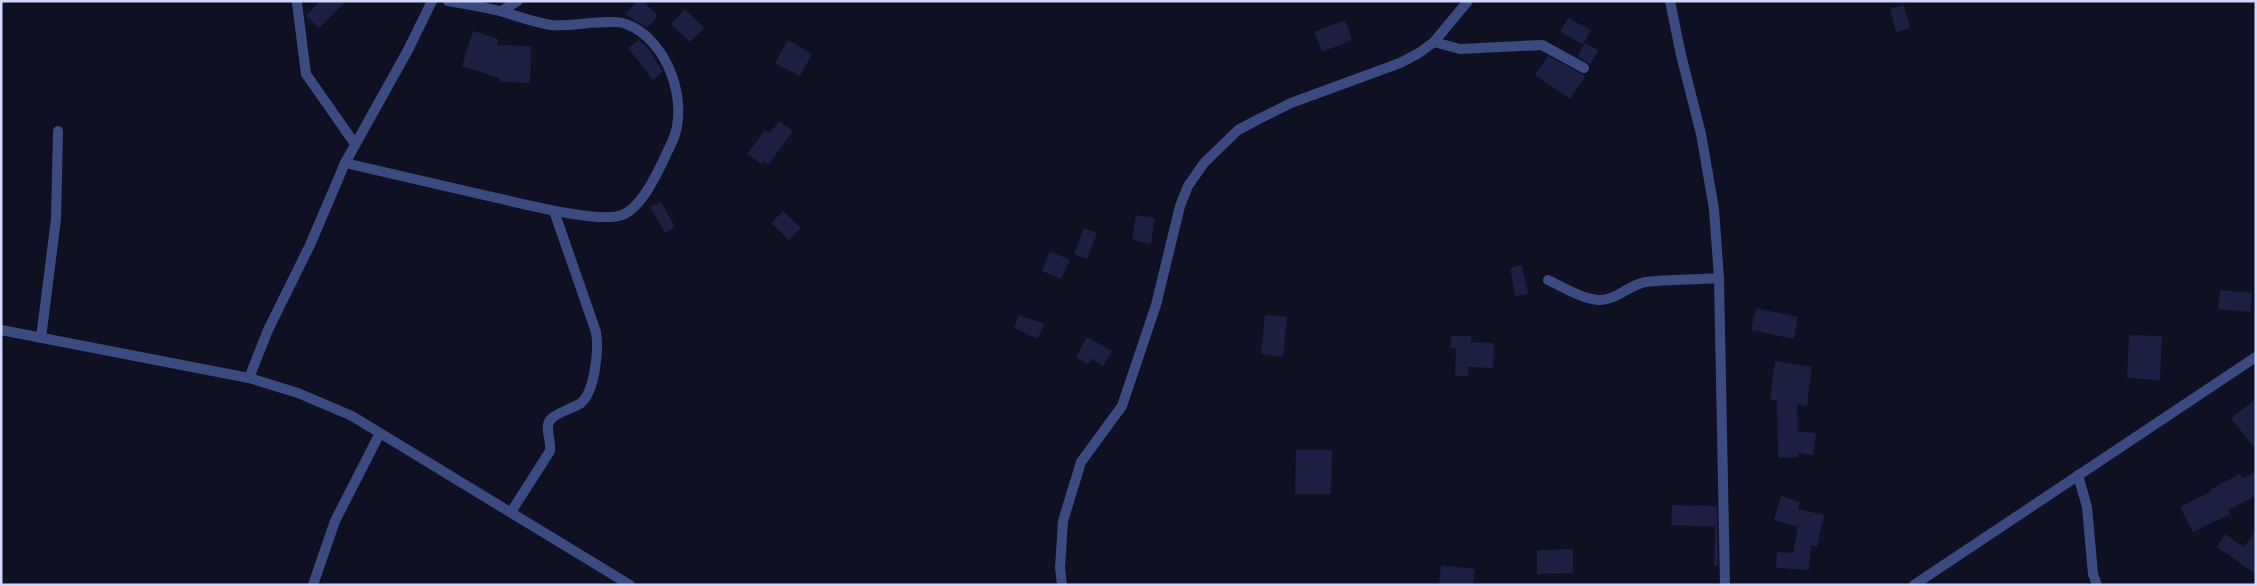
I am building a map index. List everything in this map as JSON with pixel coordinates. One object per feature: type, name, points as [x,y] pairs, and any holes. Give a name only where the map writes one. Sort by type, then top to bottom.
[{"type":"street","points":[[250,378],[268,330],[310,245],[345,163],[408,50],[432,1]]},
{"type":"street","points":[[345,163],[554,211],[604,218],[622,215],[642,199],[673,140],[678,118],[678,104],[667,60],[659,48],[637,29],[625,23],[553,25],[532,21],[501,11],[448,1]]},
{"type":"street","points":[[501,11],[518,1]]},
{"type":"street","points":[[1062,585],[1060,568],[1063,521],[1081,462],[1122,406],[1156,305],[1180,206],[1188,186],[1204,163],[1238,130],[1292,103],[1420,54],[1434,42],[1468,1]]},
{"type":"street","points":[[1670,1],[1681,55],[1702,134],[1714,209],[1719,278],[1724,585]]},
{"type":"street","points":[[297,3],[306,74],[355,144]]},
{"type":"street","points":[[1434,42],[1460,49],[1542,45],[1584,68]]},
{"type":"street","points":[[41,338],[56,227],[58,131]]},
{"type":"street","points":[[511,512],[550,451],[551,444],[548,427],[550,421],[581,402],[588,394],[597,351],[596,332],[554,211]]},
{"type":"street","points":[[1548,280],[1582,295],[1599,300],[1611,298],[1630,287],[1645,282],[1719,278]]},
{"type":"street","points":[[1,330],[250,378],[298,392],[352,416],[630,585]]},
{"type":"street","points":[[1914,585],[2256,357]]},
{"type":"street","points":[[313,585],[335,521],[380,433]]},
{"type":"street","points":[[2078,475],[2087,507],[2093,574],[2097,585]]},
{"type":"building","points":[[320,1],[346,1],[319,28],[306,16]]},
{"type":"building","points":[[637,1],[643,1],[658,16],[647,28],[625,14]]},
{"type":"building","points":[[1904,5],[1910,28],[1896,32],[1890,9]]},
{"type":"building","points":[[685,9],[704,28],[690,42],[671,24]]},
{"type":"building","points":[[1568,18],[1591,30],[1583,44],[1560,32]]},
{"type":"building","points":[[1345,20],[1352,40],[1322,52],[1314,32]]},
{"type":"building","points":[[473,31],[498,39],[497,45],[531,46],[530,83],[499,82],[499,78],[462,66]]},
{"type":"building","points":[[639,40],[648,48],[663,72],[653,80],[628,48]]},
{"type":"building","points":[[788,40],[812,54],[800,76],[775,63]]},
{"type":"building","points":[[1585,43],[1599,50],[1590,65],[1577,56]]},
{"type":"building","points":[[1548,56],[1584,75],[1585,77],[1570,99],[1535,75]]},
{"type":"building","points":[[779,121],[793,131],[769,164],[764,161],[761,164],[747,154],[765,130],[770,133]]},
{"type":"building","points":[[661,202],[675,227],[665,233],[650,207]]},
{"type":"building","points":[[783,211],[801,228],[789,240],[771,223]]},
{"type":"building","points":[[1136,215],[1155,218],[1151,244],[1132,240]]},
{"type":"building","points":[[1084,228],[1097,233],[1087,259],[1074,254]]},
{"type":"building","points":[[1050,251],[1070,260],[1061,279],[1042,271]]},
{"type":"building","points":[[1522,265],[1528,294],[1515,296],[1510,268]]},
{"type":"building","points":[[2220,290],[2252,293],[2250,312],[2218,309]]},
{"type":"building","points":[[1756,308],[1798,317],[1794,339],[1751,330]]},
{"type":"building","points":[[1019,315],[1044,324],[1038,339],[1014,328]]},
{"type":"building","points":[[1265,315],[1287,317],[1283,357],[1261,354]]},
{"type":"building","points":[[2129,335],[2162,336],[2160,380],[2127,378]]},
{"type":"building","points":[[1451,336],[1471,336],[1471,342],[1494,343],[1493,368],[1468,367],[1468,376],[1455,376],[1456,348],[1450,348]]},
{"type":"building","points":[[1087,337],[1112,351],[1103,366],[1092,359],[1088,364],[1076,357]]},
{"type":"building","points":[[1775,361],[1812,367],[1807,406],[1797,404],[1798,431],[1816,433],[1813,455],[1798,453],[1798,457],[1778,458],[1777,401],[1770,400]]},
{"type":"building","points":[[2256,399],[2256,450],[2231,418]]},
{"type":"building","points":[[1296,450],[1332,450],[1331,494],[1295,494]]},
{"type":"building","points":[[2256,472],[2256,496],[2228,510],[2230,514],[2193,532],[2180,507],[2240,474],[2242,478]]},
{"type":"building","points":[[1781,496],[1800,502],[1798,509],[1824,515],[1817,547],[1811,545],[1809,570],[1776,568],[1777,552],[1793,553],[1798,527],[1774,520]]},
{"type":"building","points":[[1672,505],[1717,506],[1718,566],[1714,566],[1715,527],[1671,525]]},
{"type":"building","points":[[2256,530],[2256,574],[2217,547],[2225,534],[2244,547]]},
{"type":"building","points":[[1573,549],[1573,573],[1537,574],[1537,550]]},
{"type":"building","points":[[1441,565],[1475,569],[1473,585],[1439,585]]}]
